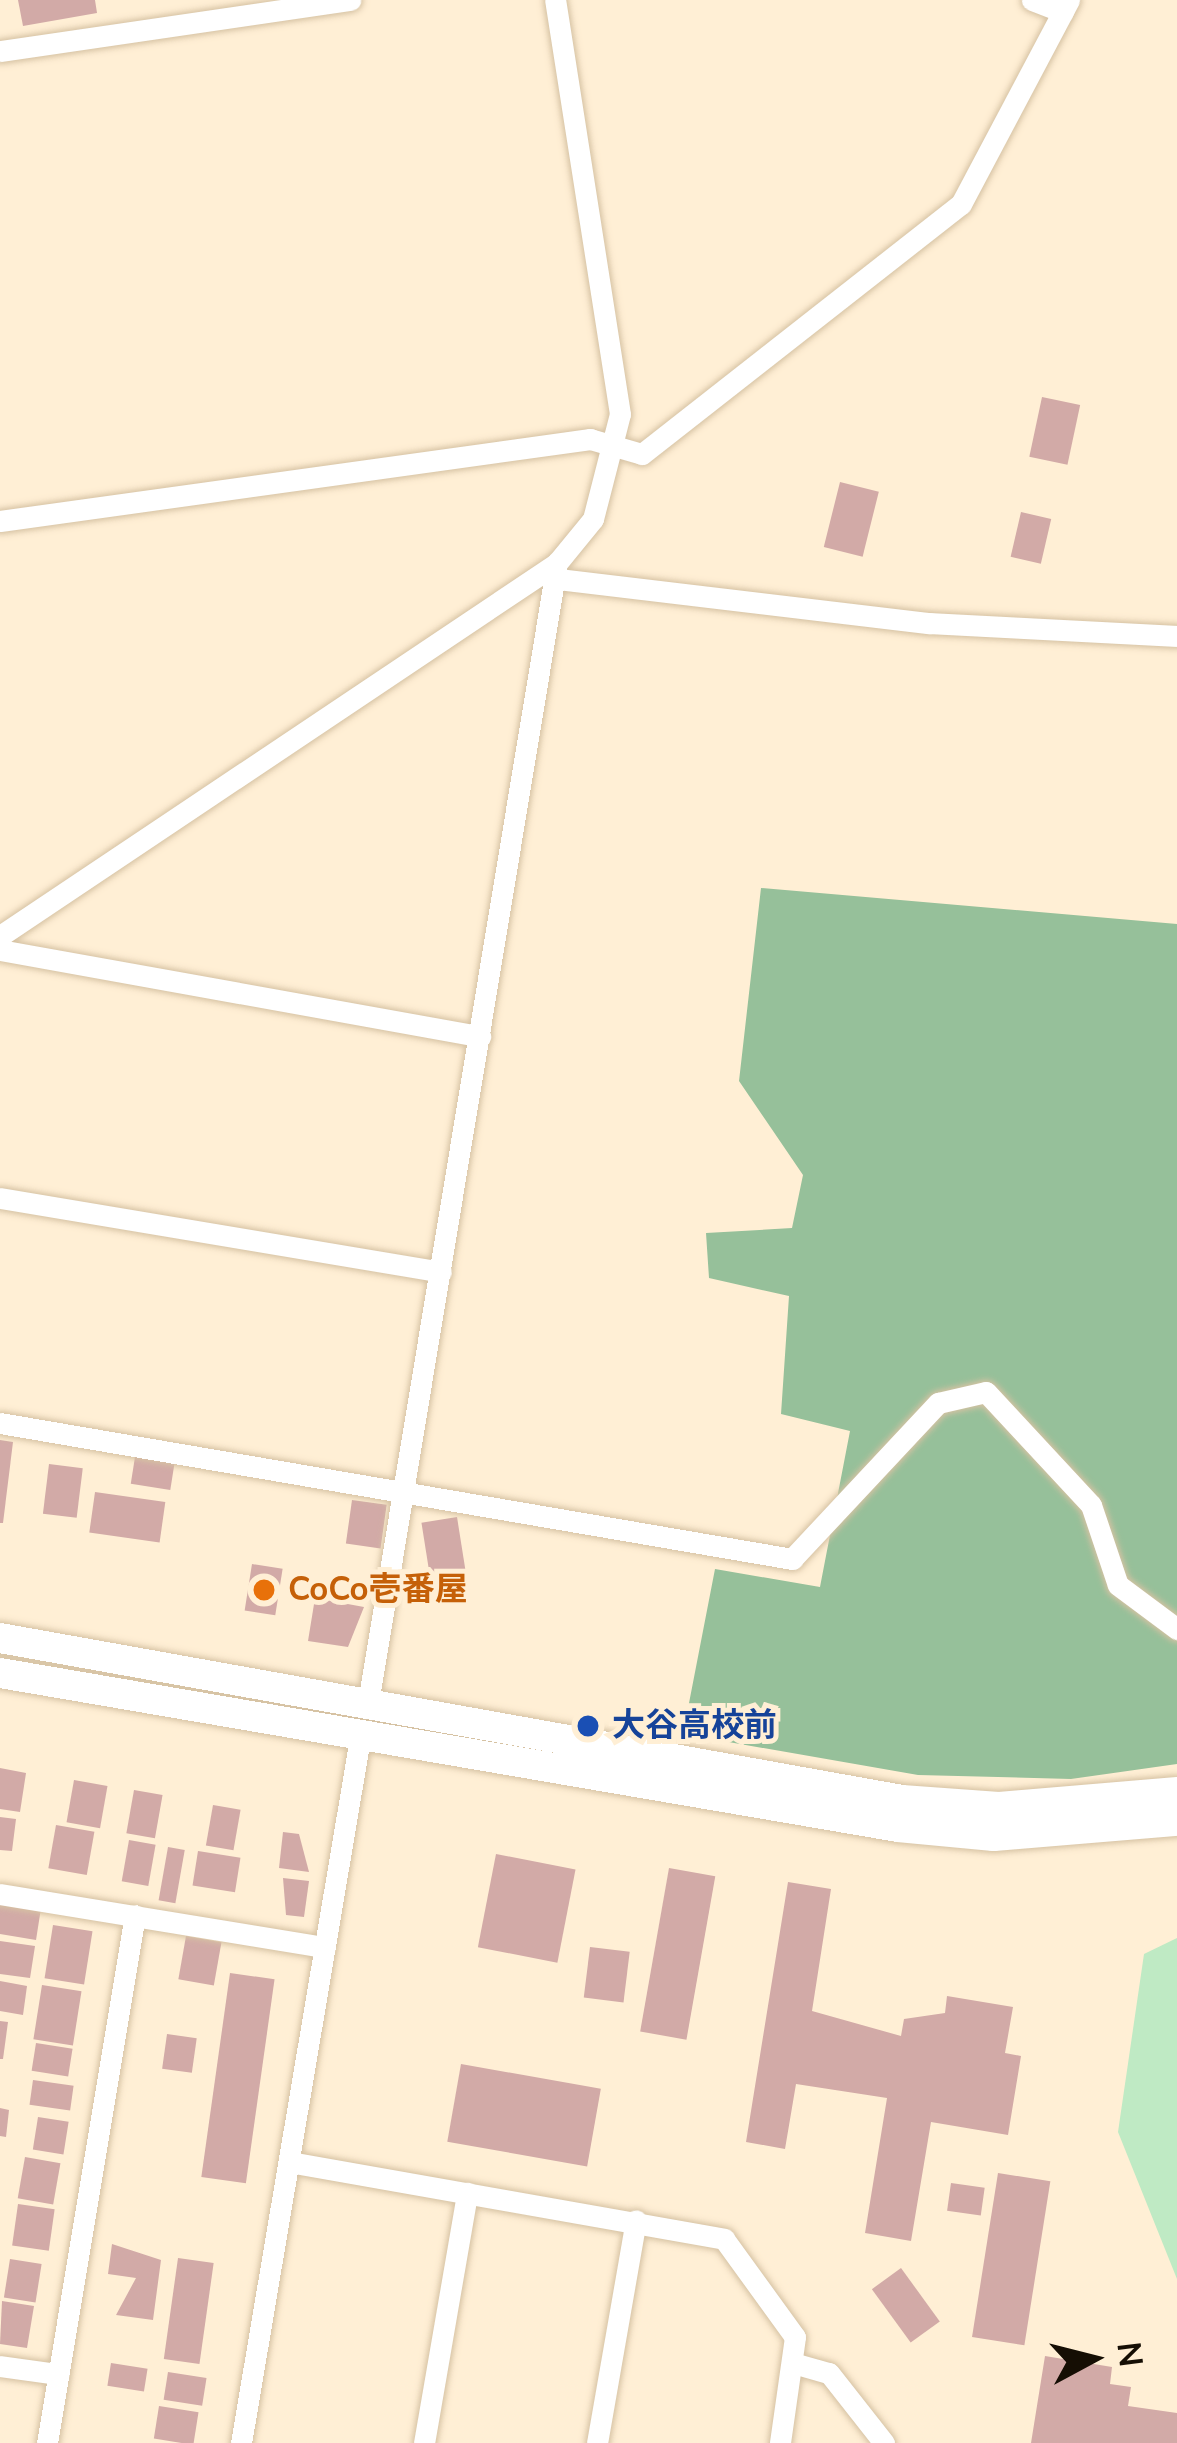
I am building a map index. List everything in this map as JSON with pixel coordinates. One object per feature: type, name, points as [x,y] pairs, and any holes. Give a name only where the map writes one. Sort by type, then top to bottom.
[{"type":"street","points":[[0,51],[350,0]]},
{"type":"street","points":[[0,937],[557,571],[593,519],[617,450],[620,414],[555,0]]},
{"type":"street","points":[[0,521],[590,439],[642,454],[961,204],[1066,6],[1032,0]]},
{"type":"street","points":[[557,571],[929,623],[1177,636]]},
{"type":"street","points":[[241,2443],[557,571]]},
{"type":"street","points":[[0,950],[480,1036]]},
{"type":"street","points":[[0,1198],[440,1272]]},
{"type":"street","points":[[0,1423],[792,1559],[938,1403],[986,1392],[1091,1505],[1118,1585],[1177,1629]]},
{"type":"street","points":[[0,1638],[898,1827],[994,1836],[1177,1821]]},
{"type":"street","points":[[0,1673],[364,1718],[902,1801],[999,1807],[1177,1792]]},
{"type":"street","points":[[0,1894],[325,1946]]},
{"type":"street","points":[[46,2443],[135,1916]]},
{"type":"street","points":[[289,2162],[636,2220],[731,2244],[792,2327],[793,2362],[780,2443]]},
{"type":"street","points":[[424,2443],[466,2193]]},
{"type":"street","points":[[597,2443],[636,2220]]},
{"type":"street","points":[[793,2362],[829,2373],[884,2443]]},
{"type":"street","points":[[0,2366],[58,2374]]},
{"type":"green space","points":[[761,888],[1177,924],[1177,1764],[1071,1779],[918,1775],[683,1734],[715,1569],[820,1587],[850,1431],[781,1414],[789,1296],[709,1278],[706,1233],[792,1228],[803,1175],[739,1081]]},
{"type":"green space","points":[[1177,1938],[1177,2279],[1118,2132],[1144,1954]]},
{"type":"building","points":[[18,0],[95,0],[97,13],[23,26]]},
{"type":"building","points":[[1042,397],[1080,405],[1067,465],[1029,457]]},
{"type":"building","points":[[840,482],[879,492],[863,557],[824,547]]},
{"type":"building","points":[[1021,512],[1051,519],[1041,564],[1011,557]]},
{"type":"building","points":[[0,1440],[13,1442],[3,1523],[0,1523]]},
{"type":"building","points":[[135,1457],[175,1463],[170,1490],[131,1484]]},
{"type":"building","points":[[49,1464],[83,1468],[77,1518],[43,1514]]},
{"type":"building","points":[[95,1492],[165,1502],[160,1542],[89,1533]]},
{"type":"building","points":[[352,1500],[387,1505],[381,1548],[346,1544]]},
{"type":"building","points":[[457,1517],[468,1589],[433,1595],[421,1523]]},
{"type":"building","name":"CoCo壱番屋","points":[[252,1564],[283,1569],[275,1615],[245,1610]]},
{"type":"building","points":[[315,1598],[364,1607],[348,1647],[308,1641]]},
{"type":"building","points":[[0,1768],[26,1773],[20,1812],[0,1809]]},
{"type":"building","points":[[74,1780],[107,1786],[100,1828],[67,1822]]},
{"type":"building","points":[[134,1790],[163,1795],[155,1838],[126,1833]]},
{"type":"building","points":[[213,1805],[241,1810],[233,1850],[206,1845]]},
{"type":"building","points":[[0,1817],[16,1819],[12,1851],[0,1850]]},
{"type":"building","points":[[56,1825],[94,1832],[87,1875],[48,1868]]},
{"type":"building","points":[[283,1832],[299,1834],[309,1872],[279,1868]]},
{"type":"building","points":[[129,1840],[156,1845],[148,1886],[122,1881]]},
{"type":"building","points":[[168,1847],[185,1850],[175,1903],[159,1900]]},
{"type":"building","points":[[198,1851],[240,1858],[235,1892],[193,1886]]},
{"type":"building","points":[[496,1854],[576,1869],[557,1963],[478,1947]]},
{"type":"building","points":[[669,1868],[715,1876],[686,2040],[640,2031]]},
{"type":"building","points":[[283,1878],[309,1881],[304,1917],[286,1915]]},
{"type":"building","points":[[788,1882],[831,1889],[812,2011],[901,2036],[904,2019],[945,2013],[947,1996],[1013,2007],[1005,2053],[1021,2056],[1008,2135],[931,2122],[911,2241],[865,2233],[887,2098],[796,2084],[785,2149],[746,2142]]},
{"type":"building","points":[[0,1902],[41,1908],[36,1940],[0,1934]]},
{"type":"building","points":[[53,1925],[93,1931],[84,1985],[45,1978]]},
{"type":"building","points":[[186,1936],[221,1942],[214,1986],[178,1979]]},
{"type":"building","points":[[0,1941],[35,1946],[30,1978],[0,1974]]},
{"type":"building","points":[[590,1947],[630,1952],[623,2002],[584,1998]]},
{"type":"building","points":[[230,1973],[275,1979],[246,2183],[201,2177]]},
{"type":"building","points":[[0,1981],[27,1986],[23,2015],[0,2011]]},
{"type":"building","points":[[42,1985],[82,1991],[73,2046],[33,2039]]},
{"type":"building","points":[[0,2021],[8,2022],[3,2059],[0,2059]]},
{"type":"building","points":[[167,2034],[197,2038],[192,2073],[162,2069]]},
{"type":"building","points":[[36,2043],[73,2049],[68,2076],[32,2071]]},
{"type":"building","points":[[461,2064],[601,2089],[587,2166],[447,2142]]},
{"type":"building","points":[[33,2080],[74,2086],[70,2110],[30,2105]]},
{"type":"building","points":[[0,2108],[9,2110],[6,2137],[0,2136]]},
{"type":"building","points":[[38,2117],[69,2122],[63,2154],[33,2150]]},
{"type":"building","points":[[25,2157],[60,2163],[53,2205],[18,2198]]},
{"type":"building","points":[[998,2173],[1050,2181],[1024,2345],[972,2337]]},
{"type":"building","points":[[951,2183],[985,2188],[981,2215],[947,2211]]},
{"type":"building","points":[[18,2204],[55,2209],[49,2251],[12,2246]]},
{"type":"building","points":[[112,2244],[161,2260],[153,2320],[116,2315],[136,2278],[108,2274]]},
{"type":"building","points":[[178,2258],[214,2263],[199,2364],[164,2359]]},
{"type":"building","points":[[10,2259],[42,2264],[36,2303],[4,2298]]},
{"type":"building","points":[[901,2268],[940,2321],[911,2343],[872,2289]]},
{"type":"building","points":[[2,2301],[34,2306],[27,2348],[0,2344]]},
{"type":"building","points":[[1045,2356],[1112,2367],[1110,2384],[1131,2387],[1128,2406],[1177,2413],[1177,2443],[1031,2443]]},
{"type":"building","points":[[111,2363],[148,2369],[144,2392],[107,2386]]},
{"type":"building","points":[[168,2372],[207,2378],[202,2406],[164,2400]]},
{"type":"building","points":[[159,2406],[199,2412],[194,2443],[154,2439]]},
{"type":"place","name":"CoCo壱番屋","points":[[264,1590]]},
{"type":"place","name":"大谷高校前","points":[[588,1726]]}]
